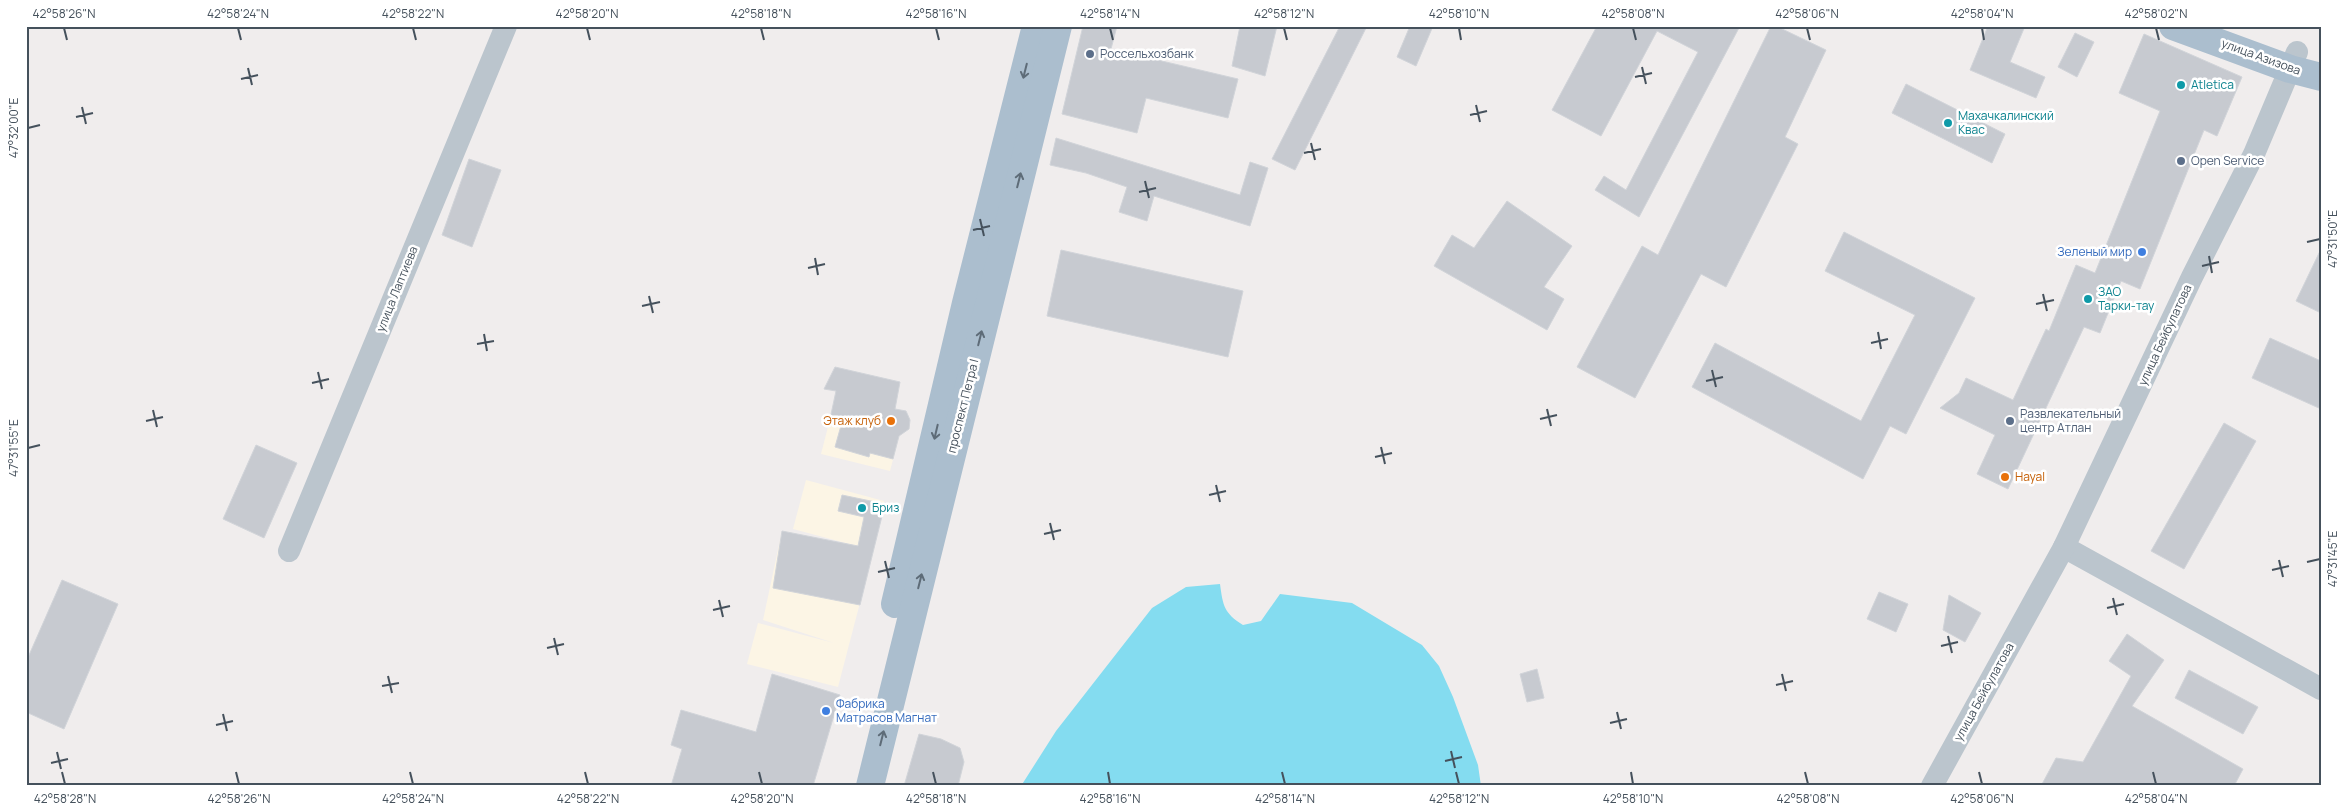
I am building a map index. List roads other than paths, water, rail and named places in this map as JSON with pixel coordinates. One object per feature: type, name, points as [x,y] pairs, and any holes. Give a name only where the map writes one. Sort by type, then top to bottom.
[{"type":"main road","name":"проспект Петра I","points":[[851,786],[966,302],[1036,26]]},
{"type":"main road","name":"проспект Петра I","points":[[870,786],[1058,26]]},
{"type":"main road","name":"улица Азизова","points":[[2173,26],[2302,60]]},
{"type":"main road","name":"улица Азизова","points":[[2224,26],[2302,60],[2321,77]]},
{"type":"street","name":"улица Лаптиева","points":[[289,551],[506,26]]},
{"type":"street","name":"улица Бейбулатова","points":[[1932,786],[2064,547],[2192,277],[2302,60]]},
{"type":"street","points":[[2064,547],[2321,689]]},
{"type":"water","points":[[1220,584],[1222,598],[1228,613],[1243,625],[1261,621],[1280,594],[1352,603],[1422,645],[1439,666],[1453,697],[1478,765],[1481,786],[1021,786],[1056,731],[1152,608],[1186,587]]},
{"type":"place","name":"Россельхозбанк","points":[[1090,54]]},
{"type":"place","name":"Atletica","points":[[2181,85]]},
{"type":"place","name":"Махачкалинский Квас","points":[[1948,123]]},
{"type":"place","name":"Open Service","points":[[2181,161]]},
{"type":"place","name":"Зеленый мир","points":[[2142,252]]},
{"type":"place","name":"ЗАО Тарки-тау","points":[[2088,299]]},
{"type":"place","name":"Этаж клуб","points":[[891,421]]},
{"type":"place","name":"Развлекательный центр Атлан","points":[[2010,421]]},
{"type":"place","name":"Hayal","points":[[2005,477]]},
{"type":"place","name":"Бриз","points":[[862,508]]},
{"type":"place","name":"Фабрика Матрасов Магнат","points":[[826,711]]}]
